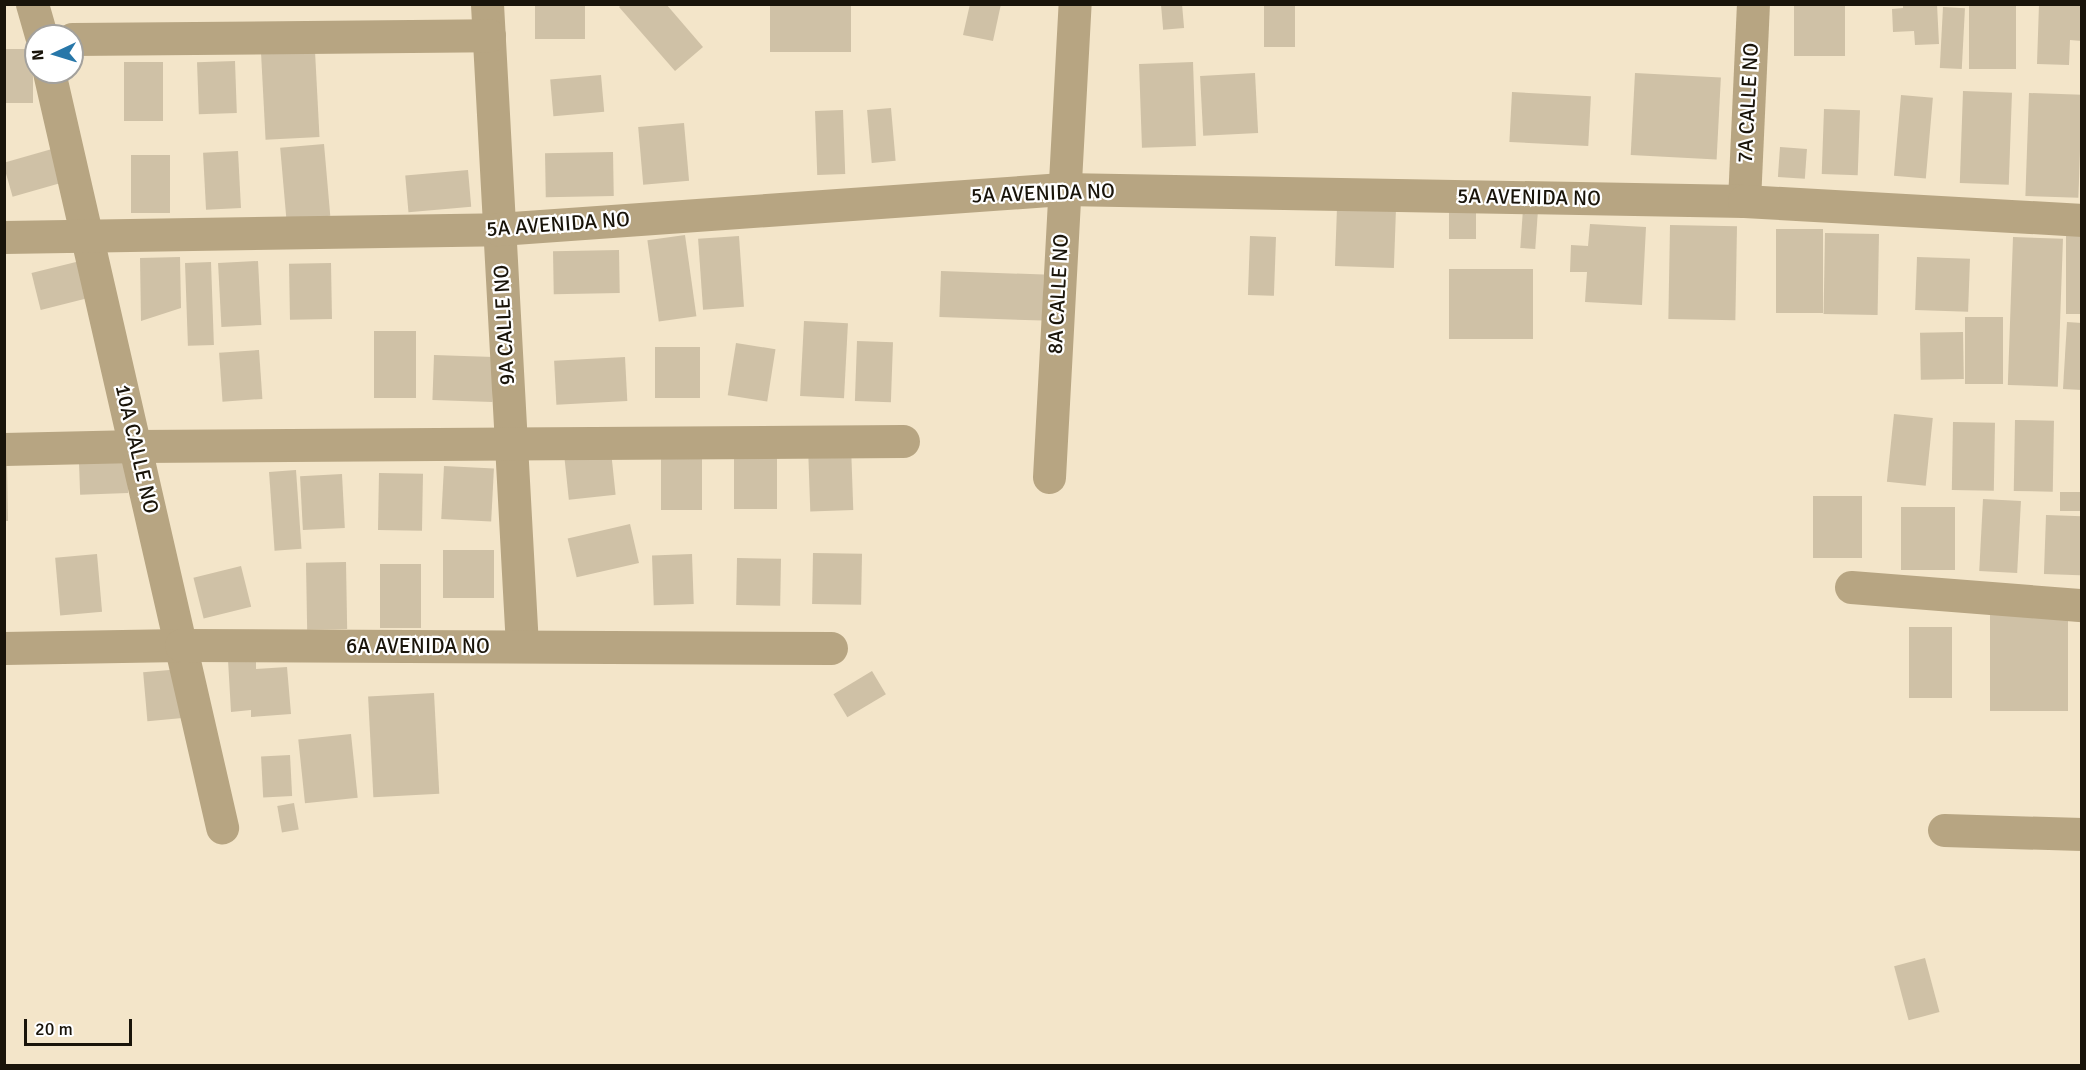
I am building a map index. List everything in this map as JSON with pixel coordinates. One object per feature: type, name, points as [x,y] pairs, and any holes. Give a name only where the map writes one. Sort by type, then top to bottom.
[{"type":"street","points":[[32,4],[38,24]]},
{"type":"street","name":"8A CALLE NO","points":[[1049,477],[1063,189],[1075,4]]},
{"type":"street","name":"7A CALLE NO","points":[[1744,201],[1753,4]]},
{"type":"street","points":[[84,38],[488,20]]},
{"type":"street","name":"9A CALLE NO","points":[[488,20],[522,646]]},
{"type":"street","name":"10A CALLE NO","points":[[52,84],[137,446],[222,827]]},
{"type":"street","name":"5A AVENIDA NO","points":[[4,237],[499,229],[1063,189],[1744,201],[2082,220]]},
{"type":"street","points":[[4,449],[137,446],[903,441]]},
{"type":"street","points":[[1851,587],[2082,605]]},
{"type":"street","name":"6A AVENIDA NO","points":[[4,648],[181,645],[831,648]]},
{"type":"street","points":[[1944,830],[2082,834]]},
{"type":"building","points":[[535,4],[585,4],[585,39],[535,39]]},
{"type":"building","points":[[622,4],[666,4],[703,47],[675,71],[619,7]]},
{"type":"building","points":[[770,4],[851,4],[851,52],[770,52]]},
{"type":"building","points":[[970,4],[1001,4],[993,41],[963,35]]},
{"type":"building","points":[[1182,4],[1184,28],[1163,30],[1161,6]]},
{"type":"building","points":[[1264,4],[1295,4],[1295,47],[1264,47]]},
{"type":"building","points":[[1794,4],[1845,4],[1845,56],[1794,56]]},
{"type":"building","points":[[1903,4],[1937,4],[1939,44],[1915,45],[1914,31],[1893,32],[1892,9],[1903,8]]},
{"type":"building","points":[[1969,4],[2016,4],[2016,69],[1969,69]]},
{"type":"building","points":[[2039,4],[2082,4],[2082,41],[2070,40],[2069,65],[2037,64]]},
{"type":"building","points":[[1943,7],[1965,8],[1962,69],[1940,68]]},
{"type":"building","points":[[4,49],[24,49],[24,84],[33,84],[33,103],[4,103]]},
{"type":"building","points":[[315,51],[320,137],[266,140],[261,54]]},
{"type":"building","points":[[235,61],[237,113],[199,114],[197,62]]},
{"type":"building","points":[[124,62],[163,62],[163,121],[124,121]]},
{"type":"building","points":[[1193,62],[1196,146],[1142,148],[1139,64]]},
{"type":"building","points":[[1255,73],[1258,133],[1203,136],[1200,76]]},
{"type":"building","points":[[1635,73],[1721,78],[1717,159],[1631,155]]},
{"type":"building","points":[[601,75],[604,112],[553,116],[550,79]]},
{"type":"building","points":[[1963,91],[2012,93],[2009,185],[1960,183]]},
{"type":"building","points":[[1512,92],[1591,96],[1588,146],[1509,142]]},
{"type":"building","points":[[2029,93],[2082,95],[2078,198],[2025,196]]},
{"type":"building","points":[[1901,95],[1933,98],[1926,178],[1894,176]]},
{"type":"building","points":[[891,108],[896,161],[872,163],[867,110]]},
{"type":"building","points":[[1824,109],[1860,110],[1858,175],[1822,174]]},
{"type":"building","points":[[843,110],[845,174],[817,175],[815,111]]},
{"type":"building","points":[[684,123],[689,181],[643,185],[638,127]]},
{"type":"building","points":[[324,144],[330,216],[286,220],[280,148]]},
{"type":"building","points":[[1780,147],[1807,149],[1805,179],[1778,177]]},
{"type":"building","points":[[52,149],[62,183],[13,197],[4,163]]},
{"type":"building","points":[[238,151],[241,208],[206,210],[203,153]]},
{"type":"building","points":[[613,152],[614,196],[546,197],[545,153]]},
{"type":"building","points":[[131,155],[170,155],[170,213],[131,213]]},
{"type":"building","points":[[468,170],[471,207],[408,212],[405,175]]},
{"type":"building","points":[[1337,207],[1396,209],[1394,268],[1335,266]]},
{"type":"building","points":[[1449,209],[1476,209],[1476,239],[1449,239]]},
{"type":"building","points":[[1523,209],[1538,210],[1535,249],[1520,248]]},
{"type":"building","points":[[1590,224],[1646,227],[1642,305],[1585,302],[1587,272],[1570,272],[1571,245],[1588,246]]},
{"type":"building","points":[[1670,225],[1737,226],[1735,320],[1668,319]]},
{"type":"building","points":[[1776,229],[1823,229],[1823,313],[1776,313]]},
{"type":"building","points":[[1825,233],[1879,234],[1878,315],[1824,314]]},
{"type":"building","points":[[685,235],[696,316],[659,321],[647,240]]},
{"type":"building","points":[[739,236],[744,307],[703,310],[698,239]]},
{"type":"building","points":[[1250,236],[1276,237],[1274,296],[1248,295]]},
{"type":"building","points":[[2066,236],[2082,236],[2082,314],[2066,314]]},
{"type":"building","points":[[2013,237],[2063,239],[2058,387],[2008,385]]},
{"type":"building","points":[[619,250],[620,293],[554,294],[553,251]]},
{"type":"building","points":[[180,257],[181,308],[141,321],[140,258]]},
{"type":"building","points":[[1917,257],[1970,259],[1968,312],[1915,310]]},
{"type":"building","points":[[80,261],[89,298],[41,310],[31,273]]},
{"type":"building","points":[[258,261],[261,325],[221,327],[218,263]]},
{"type":"building","points":[[211,262],[214,345],[188,346],[185,263]]},
{"type":"building","points":[[331,263],[332,319],[290,320],[289,264]]},
{"type":"building","points":[[1449,269],[1533,269],[1533,339],[1449,339]]},
{"type":"building","points":[[941,271],[1044,275],[1042,321],[939,317]]},
{"type":"building","points":[[1965,317],[2003,317],[2003,384],[1965,384]]},
{"type":"building","points":[[804,321],[848,323],[844,398],[800,396]]},
{"type":"building","points":[[2067,322],[2082,323],[2082,390],[2063,389]]},
{"type":"building","points":[[374,331],[416,331],[416,398],[374,398]]},
{"type":"building","points":[[1963,332],[1964,379],[1921,380],[1920,333]]},
{"type":"building","points":[[857,341],[893,342],[891,402],[855,401]]},
{"type":"building","points":[[736,343],[776,349],[767,402],[728,395]]},
{"type":"building","points":[[655,347],[700,347],[700,398],[655,398]]},
{"type":"building","points":[[259,350],[262,399],[223,402],[219,353]]},
{"type":"building","points":[[434,355],[494,357],[492,402],[432,400]]},
{"type":"building","points":[[625,357],[627,401],[556,405],[554,361]]},
{"type":"building","points":[[1894,414],[1933,418],[1926,486],[1887,482]]},
{"type":"building","points":[[2015,420],[2054,421],[2053,492],[2014,491]]},
{"type":"building","points":[[1953,422],[1995,423],[1994,491],[1952,490]]},
{"type":"building","points":[[851,445],[853,510],[810,511],[808,447]]},
{"type":"building","points":[[734,447],[777,447],[777,509],[734,509]]},
{"type":"building","points":[[611,451],[616,495],[569,500],[564,456]]},
{"type":"building","points":[[661,454],[702,454],[702,510],[661,510]]},
{"type":"building","points":[[127,461],[128,493],[80,495],[79,463]]},
{"type":"building","points":[[4,465],[7,465],[8,521],[4,521]]},
{"type":"building","points":[[444,466],[494,469],[491,522],[441,519]]},
{"type":"building","points":[[296,470],[302,549],[275,551],[269,472]]},
{"type":"building","points":[[379,473],[423,474],[422,531],[378,530]]},
{"type":"building","points":[[342,474],[345,528],[303,530],[300,476]]},
{"type":"building","points":[[2060,492],[2082,492],[2082,511],[2060,511]]},
{"type":"building","points":[[1813,496],[1862,496],[1862,558],[1813,558]]},
{"type":"building","points":[[1983,499],[2021,501],[2017,573],[1979,571]]},
{"type":"building","points":[[1901,507],[1955,507],[1955,570],[1901,570]]},
{"type":"building","points":[[2046,515],[2082,516],[2080,575],[2044,574]]},
{"type":"building","points":[[630,524],[639,563],[577,577],[568,538]]},
{"type":"building","points":[[443,550],[494,550],[494,598],[443,598]]},
{"type":"building","points":[[813,553],[862,554],[861,605],[812,604]]},
{"type":"building","points":[[97,554],[102,612],[60,615],[55,558]]},
{"type":"building","points":[[692,554],[694,604],[654,605],[652,555]]},
{"type":"building","points":[[737,558],[781,559],[780,606],[736,605]]},
{"type":"building","points":[[346,562],[347,629],[307,630],[306,563]]},
{"type":"building","points":[[380,564],[421,564],[421,628],[380,628]]},
{"type":"building","points":[[241,566],[251,607],[204,619],[193,578]]},
{"type":"building","points":[[1990,614],[2068,614],[2068,711],[1990,711]]},
{"type":"building","points":[[1909,627],[1952,627],[1952,698],[1909,698]]},
{"type":"building","points":[[256,658],[256,669],[287,667],[291,714],[251,717],[251,710],[231,712],[228,660]]},
{"type":"building","points":[[181,669],[185,718],[147,721],[143,672]]},
{"type":"building","points":[[872,671],[886,694],[847,717],[833,694]]},
{"type":"building","points":[[434,693],[439,794],[373,797],[368,696]]},
{"type":"building","points":[[351,734],[358,798],[305,803],[298,740]]},
{"type":"building","points":[[290,755],[292,796],[263,797],[261,757]]},
{"type":"building","points":[[294,803],[299,830],[282,833],[277,806]]},
{"type":"building","points":[[1925,958],[1939,1012],[1909,1020],[1894,966]]}]
